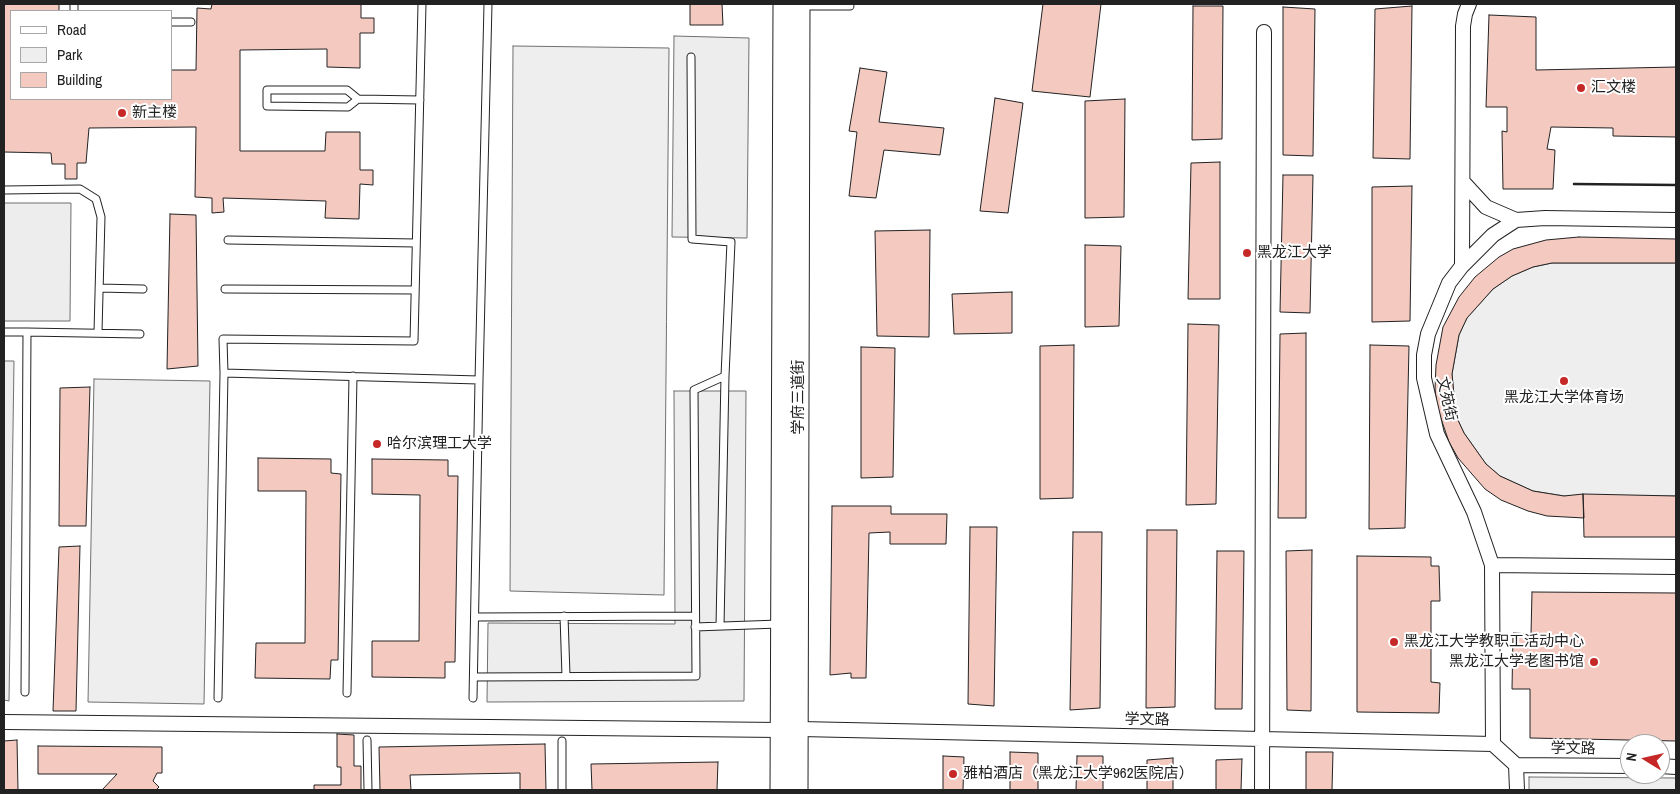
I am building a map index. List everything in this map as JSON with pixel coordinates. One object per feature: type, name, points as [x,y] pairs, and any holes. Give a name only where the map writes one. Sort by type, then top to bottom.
[{"type":"main road","name":"学府三道街","points":[[780,790],[779,624],[794,5]]},
{"type":"main road","name":"学府三道街","points":[[794,5],[800,729],[798,790]]},
{"type":"street","points":[[1462,266],[1463,26],[1469,4]]},
{"type":"street","points":[[1262,790],[1264,32]]},
{"type":"street","points":[[1463,182],[1486,207],[1516,220],[1545,218],[1676,220]]},
{"type":"street","name":"文苑街","points":[[1493,744],[1492,565],[1474,512],[1437,434],[1424,378],[1424,355],[1428,334],[1449,283],[1462,266],[1492,235],[1516,220]]},
{"type":"street","points":[[1492,565],[1676,567]]},
{"type":"street","points":[[4,722],[780,730]]},
{"type":"street","name":"学文路","points":[[800,729],[1493,744]]},
{"type":"street","points":[[1493,744],[1516,765],[1517,790]]},
{"type":"street","name":"学文路","points":[[1516,765],[1620,766]]},
{"type":"lane","points":[[218,698],[223,339],[414,340],[422,4]]},
{"type":"lane","points":[[473,698],[488,4]]},
{"type":"lane","points":[[794,5],[850,6]]},
{"type":"lane","points":[[172,22],[191,22]]},
{"type":"lane","points":[[691,57],[692,239],[731,242],[725,376],[720,626]]},
{"type":"lane","points":[[358,99],[348,90],[267,90],[267,106],[348,107],[358,99],[420,100]]},
{"type":"lane","points":[[4,190],[80,189],[96,199],[101,217],[98,332]]},
{"type":"lane","points":[[228,240],[416,243]]},
{"type":"lane","points":[[99,288],[143,289]]},
{"type":"lane","points":[[225,289],[415,290]]},
{"type":"lane","points":[[4,332],[140,334]]},
{"type":"lane","points":[[25,692],[26,332]]},
{"type":"lane","points":[[224,373],[479,380]]},
{"type":"lane","points":[[347,694],[353,376]]},
{"type":"lane","points":[[474,677],[696,676],[694,390],[725,376]]},
{"type":"lane","points":[[564,616],[566,676]]},
{"type":"lane","points":[[475,617],[695,616]]},
{"type":"lane","points":[[696,627],[779,624]]},
{"type":"lane","points":[[367,740],[368,790]]},
{"type":"lane","points":[[562,741],[562,790]]},
{"type":"green space","points":[[513,46],[669,48],[664,595],[510,591]]},
{"type":"green space","name":"黑龙江大学体育场","points":[[1552,263],[1676,263],[1676,496],[1564,496],[1533,491],[1500,476],[1486,464],[1464,433],[1456,416],[1452,374],[1459,335],[1467,318],[1493,289],[1512,276],[1533,267]]},
{"type":"green space","points":[[4,361],[14,361],[9,701],[4,700]]},
{"type":"green space","points":[[94,379],[210,381],[204,704],[88,702]]},
{"type":"green space","points":[[1529,777],[1620,778],[1620,784],[1670,784],[1670,778],[1676,778],[1676,790],[1529,790]]},
{"type":"shaded area","points":[[674,36],[749,38],[747,238],[672,237]]},
{"type":"shaded area","points":[[4,203],[71,203],[70,321],[4,321]]},
{"type":"shaded area","points":[[674,391],[746,391],[744,701],[487,702],[488,623],[675,624]]},
{"type":"building","name":"新主楼","points":[[4,4],[59,4],[59,10],[10,10],[10,100],[172,100],[172,70],[196,70],[197,8],[211,9],[212,4],[361,4],[361,18],[374,18],[374,33],[360,33],[360,68],[327,67],[327,49],[240,50],[240,151],[325,151],[326,132],[360,132],[360,170],[373,170],[373,185],[360,184],[359,219],[325,218],[326,201],[223,198],[224,212],[212,213],[212,198],[195,197],[196,127],[89,128],[86,163],[77,163],[77,179],[65,179],[65,164],[52,164],[51,153],[4,152]]},
{"type":"building","points":[[690,4],[722,4],[723,25],[690,25]]},
{"type":"building","points":[[1043,4],[1101,4],[1090,97],[1032,91]]},
{"type":"building","points":[[1193,6],[1223,6],[1222,139],[1192,140]]},
{"type":"building","points":[[1412,6],[1410,159],[1373,158],[1375,9]]},
{"type":"building","points":[[1283,7],[1315,9],[1313,156],[1283,155]]},
{"type":"building","name":"汇文楼","points":[[1489,15],[1536,17],[1536,70],[1676,67],[1676,137],[1613,136],[1613,128],[1551,127],[1547,149],[1555,150],[1553,189],[1503,189],[1502,131],[1507,132],[1507,107],[1486,107]]},
{"type":"building","points":[[860,68],[887,72],[879,122],[944,128],[940,155],[884,150],[876,198],[849,196],[857,132],[849,131]]},
{"type":"building","points":[[995,98],[1023,103],[1008,213],[980,211]]},
{"type":"building","points":[[1125,99],[1124,217],[1085,218],[1085,101]]},
{"type":"building","points":[[1220,162],[1220,299],[1188,299],[1191,163]]},
{"type":"building","points":[[1283,175],[1313,175],[1310,313],[1280,312]]},
{"type":"building","points":[[1412,186],[1410,321],[1372,322],[1372,187]]},
{"type":"building","points":[[170,214],[196,215],[198,366],[167,369]]},
{"type":"building","points":[[930,230],[929,337],[877,336],[875,231]]},
{"type":"building","points":[[1579,237],[1676,239],[1676,263],[1552,263],[1533,267],[1512,276],[1493,289],[1467,318],[1459,335],[1452,374],[1456,416],[1464,433],[1486,464],[1500,476],[1533,491],[1564,496],[1583,494],[1584,518],[1547,516],[1528,511],[1501,500],[1485,489],[1458,458],[1449,442],[1437,407],[1435,389],[1436,365],[1443,327],[1459,297],[1475,277],[1499,257],[1513,249],[1546,240]]},
{"type":"building","points":[[1085,245],[1121,246],[1119,326],[1085,327]]},
{"type":"building","points":[[1012,292],[1012,333],[954,334],[952,294]]},
{"type":"building","points":[[1188,324],[1219,325],[1216,504],[1186,505]]},
{"type":"building","points":[[1306,333],[1306,518],[1278,518],[1280,334]]},
{"type":"building","points":[[1074,345],[1073,498],[1040,499],[1040,346]]},
{"type":"building","points":[[1370,345],[1409,346],[1405,528],[1369,529]]},
{"type":"building","points":[[861,347],[895,348],[893,477],[861,478]]},
{"type":"building","points":[[90,387],[86,526],[59,526],[60,388]]},
{"type":"building","points":[[258,458],[331,459],[331,473],[341,474],[338,660],[331,660],[330,679],[255,678],[256,643],[305,643],[306,491],[258,491]]},
{"type":"building","points":[[372,459],[448,460],[448,476],[458,476],[455,662],[445,662],[445,678],[372,677],[372,641],[419,641],[420,495],[372,494]]},
{"type":"building","points":[[1583,494],[1676,496],[1676,537],[1584,537]]},
{"type":"building","points":[[832,506],[891,506],[891,514],[947,514],[946,544],[890,544],[890,532],[869,533],[866,678],[851,678],[851,673],[830,675]]},
{"type":"building","points":[[970,527],[997,527],[994,706],[968,704]]},
{"type":"building","points":[[1147,530],[1177,530],[1175,707],[1146,708]]},
{"type":"building","points":[[1073,532],[1102,532],[1100,708],[1070,710]]},
{"type":"building","points":[[80,546],[76,711],[53,711],[59,547]]},
{"type":"building","points":[[1312,550],[1311,711],[1287,710],[1286,551]]},
{"type":"building","points":[[1217,551],[1244,551],[1242,709],[1215,709]]},
{"type":"building","name":"黑龙江大学教职工活动中心","points":[[1357,556],[1431,557],[1431,566],[1439,566],[1440,601],[1431,601],[1431,682],[1440,683],[1439,713],[1357,712]]},
{"type":"building","name":"黑龙江大学老图书馆","points":[[1532,592],[1676,593],[1676,741],[1670,741],[1670,734],[1620,734],[1620,740],[1530,738],[1530,689],[1512,689],[1513,633],[1531,634]]},
{"type":"building","points":[[337,734],[354,735],[354,766],[361,766],[361,790],[314,790],[314,785],[341,785],[341,767],[337,767]]},
{"type":"building","points":[[17,740],[18,790],[4,790],[4,741]]},
{"type":"building","points":[[545,744],[546,790],[520,790],[520,773],[410,775],[411,790],[380,790],[379,747]]},
{"type":"building","points":[[38,746],[162,747],[162,773],[157,773],[153,781],[159,787],[156,790],[102,790],[117,774],[38,774]]},
{"type":"building","points":[[1010,752],[1038,753],[1038,790],[1010,790]]},
{"type":"building","points":[[1306,752],[1333,752],[1332,790],[1306,790]]},
{"type":"building","name":"雅柏酒店（黑龙江大学962医院店）","points":[[943,756],[964,757],[963,790],[943,790]]},
{"type":"building","points":[[1077,756],[1103,756],[1103,790],[1076,790]]},
{"type":"building","points":[[1173,758],[1173,790],[1147,790],[1147,760]]},
{"type":"building","points":[[1242,759],[1241,790],[1216,790],[1216,760]]},
{"type":"building","points":[[718,762],[717,790],[592,790],[591,764]]},
{"type":"wall","points":[[1574,184],[1676,185]]},
{"type":"place","name":"汇文楼","points":[[1581,88]]},
{"type":"place","name":"新主楼","points":[[122,113]]},
{"type":"place","name":"黑龙江大学","points":[[1247,253]]},
{"type":"place","name":"黑龙江大学体育场","points":[[1564,381]]},
{"type":"place","name":"哈尔滨理工大学","points":[[377,444]]},
{"type":"place","name":"黑龙江大学教职工活动中心","points":[[1394,642]]},
{"type":"place","name":"黑龙江大学老图书馆","points":[[1594,662]]},
{"type":"place","name":"雅柏酒店（黑龙江大学962医院店）","points":[[953,774]]}]
